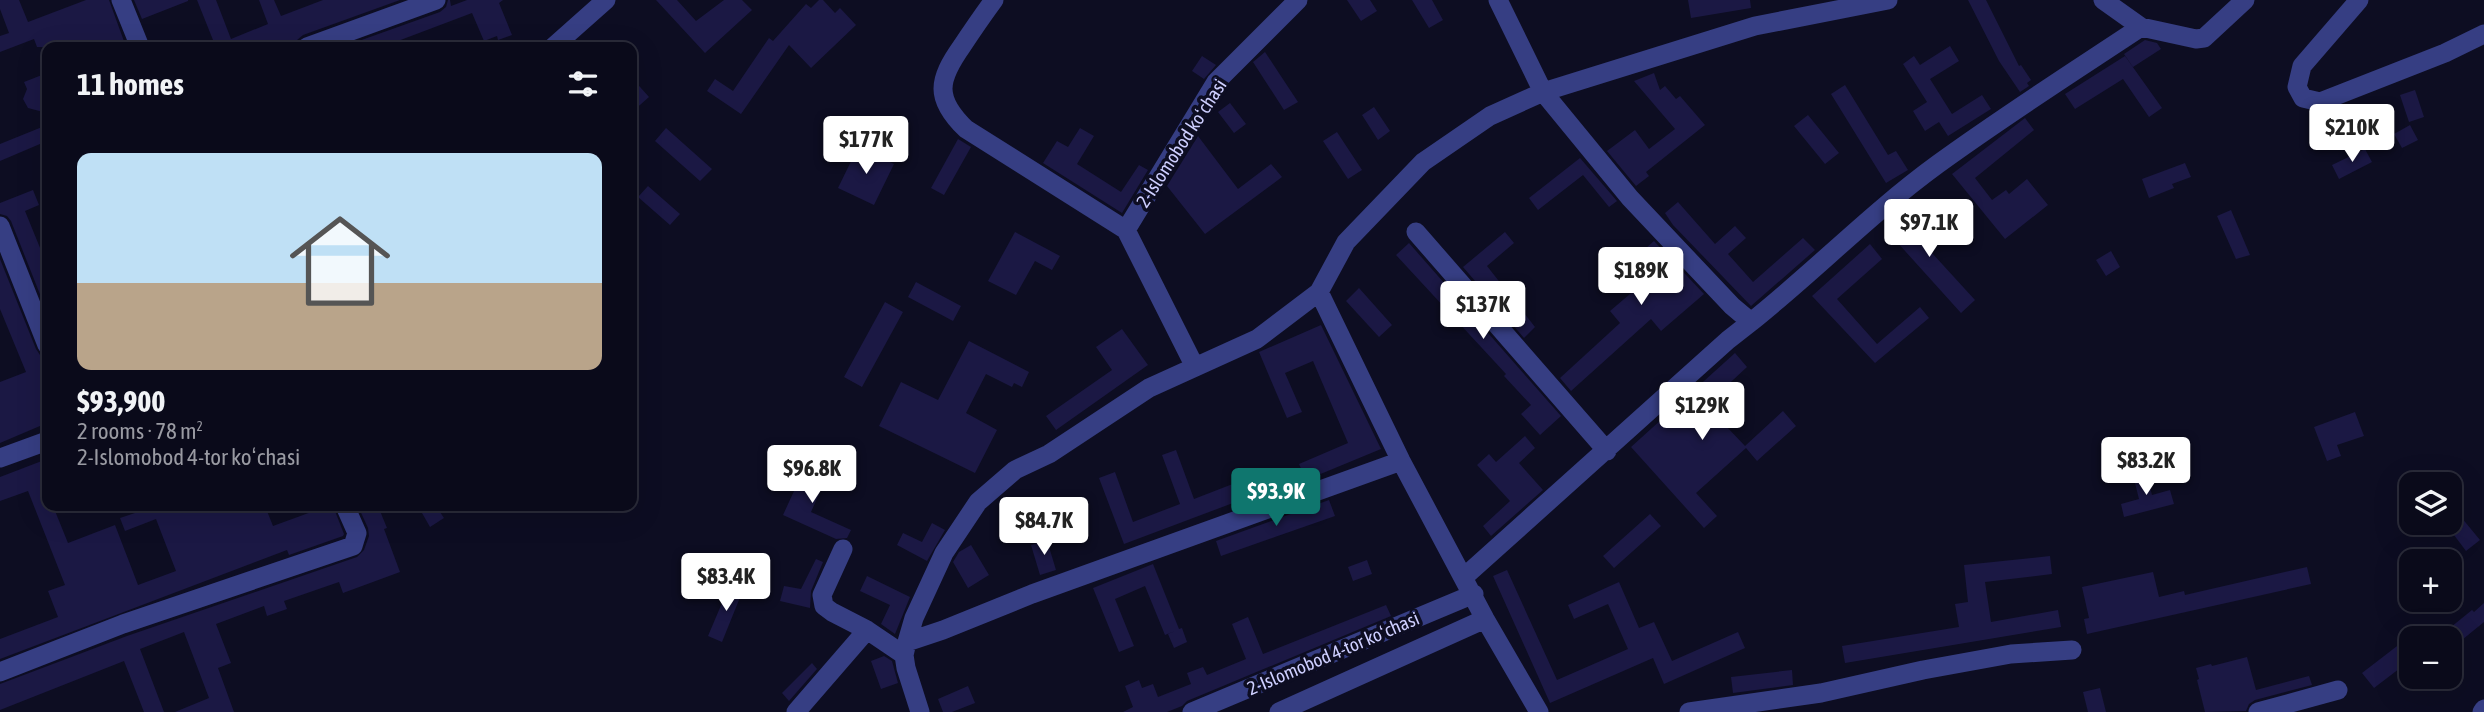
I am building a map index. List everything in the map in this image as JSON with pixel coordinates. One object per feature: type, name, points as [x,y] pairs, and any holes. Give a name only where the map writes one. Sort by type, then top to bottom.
[{"type":"street","points":[[121,0],[138,42]]},
{"type":"street","points":[[321,42],[436,0]]},
{"type":"street","points":[[559,42],[606,0]]},
{"type":"street","name":"2-Islomobod koʻchasi","points":[[994,0],[946,68],[942,88],[947,107],[966,129],[1126,230],[1195,367]]},
{"type":"street","name":"2-Islomobod koʻchasi","points":[[1126,230],[1216,82],[1298,0]]},
{"type":"street","points":[[1498,0],[1543,92],[1630,198],[1732,306],[1751,322]]},
{"type":"street","points":[[920,712],[906,655],[914,618],[944,553],[978,502],[1015,470],[1049,454],[1149,388],[1257,339],[1319,292],[1346,242],[1423,162],[1490,116],[1543,92],[1755,26],[1888,0]]},
{"type":"street","points":[[2103,0],[2141,27],[2190,38],[2204,38],[2245,0]]},
{"type":"street","points":[[2359,0],[2302,66],[2297,87],[2303,98],[2320,102],[2445,53],[2484,34]]},
{"type":"street","name":"2-Islomobod 4-tor koʻchasi","points":[[1192,712],[1468,586],[1607,451],[1728,340],[1777,301],[1849,236],[1937,164],[2141,27]]},
{"type":"street","points":[[0,226],[42,332]]},
{"type":"street","points":[[1416,232],[1607,451]]},
{"type":"street","points":[[1319,292],[1401,461],[1485,619],[1539,712]]},
{"type":"street","points":[[0,458],[42,443]]},
{"type":"street","points":[[906,655],[943,630],[1032,594],[1401,461]]},
{"type":"street","points":[[0,672],[123,624],[353,545],[357,533],[347,511]]},
{"type":"street","points":[[843,549],[822,595],[824,606],[867,629],[906,655]]},
{"type":"street","name":"2-Islomobod 4-tor koʻchasi","points":[[1279,712],[1485,619]]},
{"type":"street","points":[[796,712],[867,629]]},
{"type":"street","points":[[1689,712],[1821,693],[2011,654],[2072,650]]},
{"type":"street","points":[[2259,712],[2339,690]]},
{"type":"building","points":[[0,0],[19,0],[28,22],[86,0],[109,0],[124,42],[42,42],[42,47],[37,47],[34,39],[0,52],[0,36],[9,33],[0,9]]},
{"type":"building","points":[[134,0],[188,0],[188,1],[142,19]]},
{"type":"building","points":[[197,0],[216,0],[231,39],[268,24],[259,0],[274,0],[281,16],[323,0],[400,0],[303,35],[296,42],[214,42]]},
{"type":"building","points":[[448,0],[451,6],[467,0],[503,0],[499,3],[512,35],[498,40],[497,36],[484,41],[472,13],[395,42],[356,42],[440,12],[446,7]]},
{"type":"building","points":[[656,0],[677,0],[696,21],[724,0],[742,0],[752,10],[705,53]]},
{"type":"building","points":[[819,0],[823,0],[835,13],[840,8],[856,25],[811,68],[789,45],[741,114],[707,91],[715,79],[733,91],[769,38],[773,41],[806,4],[811,8]]},
{"type":"building","points":[[1347,0],[1370,0],[1377,11],[1361,21]]},
{"type":"building","points":[[1412,0],[1432,0],[1443,20],[1429,28]]},
{"type":"building","points":[[1688,0],[1750,0],[1751,8],[1691,18]]},
{"type":"building","points":[[1968,0],[1986,0],[2019,66],[2021,65],[2031,80],[2027,83],[2029,86],[2020,92],[1999,61]]},
{"type":"building","points":[[2145,40],[2157,43],[2161,49],[2133,67],[2124,54]]},
{"type":"building","points":[[1950,46],[1959,61],[1930,79],[1952,114],[1982,95],[1991,109],[1948,136],[1939,122],[1925,131],[1913,111],[1927,102],[1903,64],[1914,56],[1920,65]]},
{"type":"building","points":[[1265,52],[1298,102],[1284,110],[1253,62]]},
{"type":"building","points":[[1202,56],[1216,65],[1204,79],[1192,71]]},
{"type":"building","points":[[2125,56],[2162,108],[2149,117],[2123,79],[2075,109],[2065,94]]},
{"type":"building","points":[[1654,73],[1660,90],[1665,86],[1676,99],[1680,96],[1705,125],[1646,172],[1649,176],[1636,186],[1607,151],[1635,130],[1649,149],[1675,129],[1634,81]]},
{"type":"building","points":[[42,75],[42,112],[28,108],[23,99],[27,89],[24,82]]},
{"type":"building","points":[[637,84],[649,97],[637,108]]},
{"type":"building","points":[[1845,85],[1888,155],[1896,151],[1908,170],[1886,183],[1831,94]]},
{"type":"building","points":[[2415,90],[2424,117],[2409,122],[2400,95]]},
{"type":"building","points":[[1230,103],[1246,124],[1234,133],[1218,112]]},
{"type":"building","points":[[1374,107],[1390,131],[1378,140],[1362,115]]},
{"type":"building","points":[[1808,115],[1839,153],[1825,164],[1794,126]]},
{"type":"building","points":[[2025,118],[2034,130],[1975,178],[1992,200],[2006,190],[2009,194],[2027,179],[2048,205],[2005,239],[1952,174]]},
{"type":"building","points":[[2410,125],[2418,140],[2402,148],[2394,134]]},
{"type":"building","points":[[42,127],[42,143],[0,161],[0,144]]},
{"type":"building","points":[[666,128],[712,169],[700,181],[655,141]]},
{"type":"building","points":[[1080,128],[1094,136],[1077,164],[1121,192],[1139,165],[1148,170],[1122,213],[1043,163],[1057,141],[1068,147]]},
{"type":"building","points":[[1337,132],[1362,170],[1348,179],[1323,141]]},
{"type":"building","points":[[1198,136],[1238,189],[1271,164],[1282,177],[1205,234],[1167,186]]},
{"type":"building","points":[[958,139],[971,147],[944,195],[931,188]]},
{"type":"building","points":[[858,147],[894,164],[874,205],[838,188]]},
{"type":"building","points":[[2365,149],[2372,162],[2339,179],[2332,165]]},
{"type":"building","points":[[1580,158],[1617,201],[1609,207],[1583,175],[1538,210],[1529,198]]},
{"type":"building","points":[[2185,163],[2191,177],[2172,184],[2174,188],[2149,198],[2142,179]]},
{"type":"building","points":[[648,186],[680,214],[670,225],[638,197]]},
{"type":"building","points":[[33,190],[39,205],[25,211],[42,253],[42,299],[11,221],[0,214],[0,203]]},
{"type":"building","points":[[1678,202],[1715,244],[1735,226],[1746,238],[1728,254],[1753,282],[1803,238],[1815,250],[1751,306],[1673,225],[1665,213]]},
{"type":"building","points":[[1918,203],[1928,215],[1911,230],[1975,300],[1961,313],[1887,231]]},
{"type":"building","points":[[2231,210],[2250,255],[2236,259],[2217,216]]},
{"type":"building","points":[[1015,232],[1060,256],[1052,270],[1035,261],[1016,295],[988,281]]},
{"type":"building","points":[[1505,232],[1514,243],[1487,266],[1535,327],[1524,338],[1463,267]]},
{"type":"building","points":[[1654,241],[1704,294],[1661,331],[1651,319],[1571,391],[1560,378],[1620,323],[1610,311],[1637,288],[1621,270]]},
{"type":"building","points":[[1409,243],[1561,416],[1540,435],[1521,414],[1531,405],[1504,376],[1506,374],[1396,255]]},
{"type":"building","points":[[1870,244],[1882,259],[1837,299],[1877,344],[1920,307],[1929,318],[1875,363],[1812,296]]},
{"type":"building","points":[[2111,251],[2120,267],[2106,276],[2096,260]]},
{"type":"building","points":[[0,259],[36,349],[42,356],[42,425],[0,443],[0,382],[26,372],[0,309]]},
{"type":"building","points":[[916,282],[961,306],[953,321],[908,297]]},
{"type":"building","points":[[1359,288],[1392,325],[1379,337],[1346,301]]},
{"type":"building","points":[[885,302],[903,312],[862,387],[844,377]]},
{"type":"building","points":[[1321,325],[1381,449],[1306,480],[1299,464],[1348,443],[1313,361],[1285,373],[1302,412],[1287,418],[1259,352]]},
{"type":"building","points":[[1122,329],[1148,365],[1056,430],[1046,416],[1112,370],[1096,347]]},
{"type":"building","points":[[969,341],[1029,372],[1022,387],[1014,383],[1012,387],[986,374],[966,413],[997,430],[975,473],[879,426],[901,382],[938,400]]},
{"type":"building","points":[[1735,353],[1747,367],[1706,405],[1745,446],[1783,411],[1796,426],[1757,461],[1746,448],[1696,493],[1717,516],[1704,528],[1631,447]]},
{"type":"building","points":[[2355,412],[2364,436],[2337,445],[2341,456],[2327,461],[2314,427]]},
{"type":"building","points":[[1525,436],[1535,448],[1519,463],[1543,490],[1491,536],[1483,526],[1510,501],[1477,465],[1489,454],[1496,462]]},
{"type":"building","points":[[1176,450],[1194,499],[1243,480],[1249,497],[1124,544],[1099,478],[1115,472],[1133,522],[1180,504],[1162,455]]},
{"type":"building","points":[[42,461],[42,511],[55,511],[68,543],[115,525],[138,585],[176,571],[156,519],[125,531],[120,518],[135,513],[134,511],[267,511],[273,526],[314,511],[335,511],[344,534],[289,555],[287,550],[0,659],[0,639],[58,617],[48,591],[65,585],[28,491],[0,501],[0,477]]},
{"type":"building","points":[[806,465],[828,474],[811,512],[851,530],[847,538],[836,539],[783,515]]},
{"type":"building","points":[[2145,468],[2152,495],[2170,490],[2174,504],[2124,517],[2121,504],[2139,499],[2132,471]]},
{"type":"building","points":[[1329,500],[1335,516],[1221,556],[1216,541]]},
{"type":"building","points":[[360,511],[380,511],[400,572],[343,593],[339,582],[284,601],[287,609],[267,616],[264,606],[216,624],[231,663],[218,668],[234,712],[175,712],[209,698],[184,632],[140,649],[164,712],[144,712],[124,661],[0,710],[0,684],[127,636],[357,557],[364,550],[369,536]]},
{"type":"building","points":[[421,511],[439,511],[444,518],[430,527]]},
{"type":"building","points":[[1650,514],[1661,526],[1614,568],[1603,556]]},
{"type":"building","points":[[2462,518],[2480,540],[2466,551],[2454,535],[2462,535]]},
{"type":"building","points":[[932,523],[945,530],[927,561],[897,545],[903,533],[922,542]]},
{"type":"building","points":[[1047,540],[1056,570],[1040,575],[1031,545]]},
{"type":"building","points":[[971,545],[989,575],[968,588],[953,562],[959,552]]},
{"type":"building","points":[[2050,556],[2052,574],[1985,582],[1991,622],[2058,610],[2061,627],[1845,663],[1842,646],[1959,627],[1955,604],[1968,602],[1964,565]]},
{"type":"building","points":[[816,559],[823,562],[811,591],[810,608],[780,601],[784,586],[801,589]]},
{"type":"building","points":[[1367,560],[1372,574],[1353,581],[1348,567]]},
{"type":"building","points":[[1153,564],[1179,629],[1182,628],[1187,642],[1174,648],[1168,634],[1175,631],[1165,635],[1145,586],[1115,599],[1134,646],[1119,652],[1093,588]]},
{"type":"building","points":[[2307,567],[2311,584],[2087,634],[2084,619],[2089,618],[2082,587],[2153,572],[2159,597],[2184,591],[2185,595]]},
{"type":"building","points":[[1507,570],[1557,680],[1628,649],[1608,604],[1574,619],[1568,605],[1619,582],[1639,628],[1654,622],[1672,661],[1738,632],[1745,648],[1664,684],[1653,658],[1550,703],[1493,576]]},
{"type":"building","points":[[867,576],[910,597],[895,634],[881,624],[890,605],[860,591]]},
{"type":"building","points":[[730,584],[743,590],[722,642],[708,636]]},
{"type":"building","points":[[2484,603],[2484,622],[2462,640],[2462,626],[2452,626],[2472,610],[2474,612]]},
{"type":"building","points":[[1386,605],[1391,616],[1187,701],[1182,706],[1167,712],[1123,712],[1133,707],[1125,686],[1139,680],[1142,688],[1153,684],[1158,697],[1191,684],[1187,673],[1203,667],[1207,675],[1246,659],[1232,624],[1248,617],[1263,654]]},
{"type":"building","points":[[2399,645],[2399,669],[2374,688],[2362,673]]},
{"type":"building","points":[[884,656],[892,661],[898,683],[881,689],[871,661]]},
{"type":"building","points":[[2247,657],[2256,690],[2309,676],[2312,685],[2255,700],[2249,704],[2246,711],[2205,712],[2196,668]]},
{"type":"building","points":[[812,663],[817,669],[789,701],[782,693]]},
{"type":"building","points":[[1792,670],[1793,685],[1733,693],[1731,677]]},
{"type":"building","points":[[968,686],[975,703],[952,712],[943,712],[938,699]]},
{"type":"building","points":[[2100,688],[2106,712],[2088,712],[2083,692]]}]
